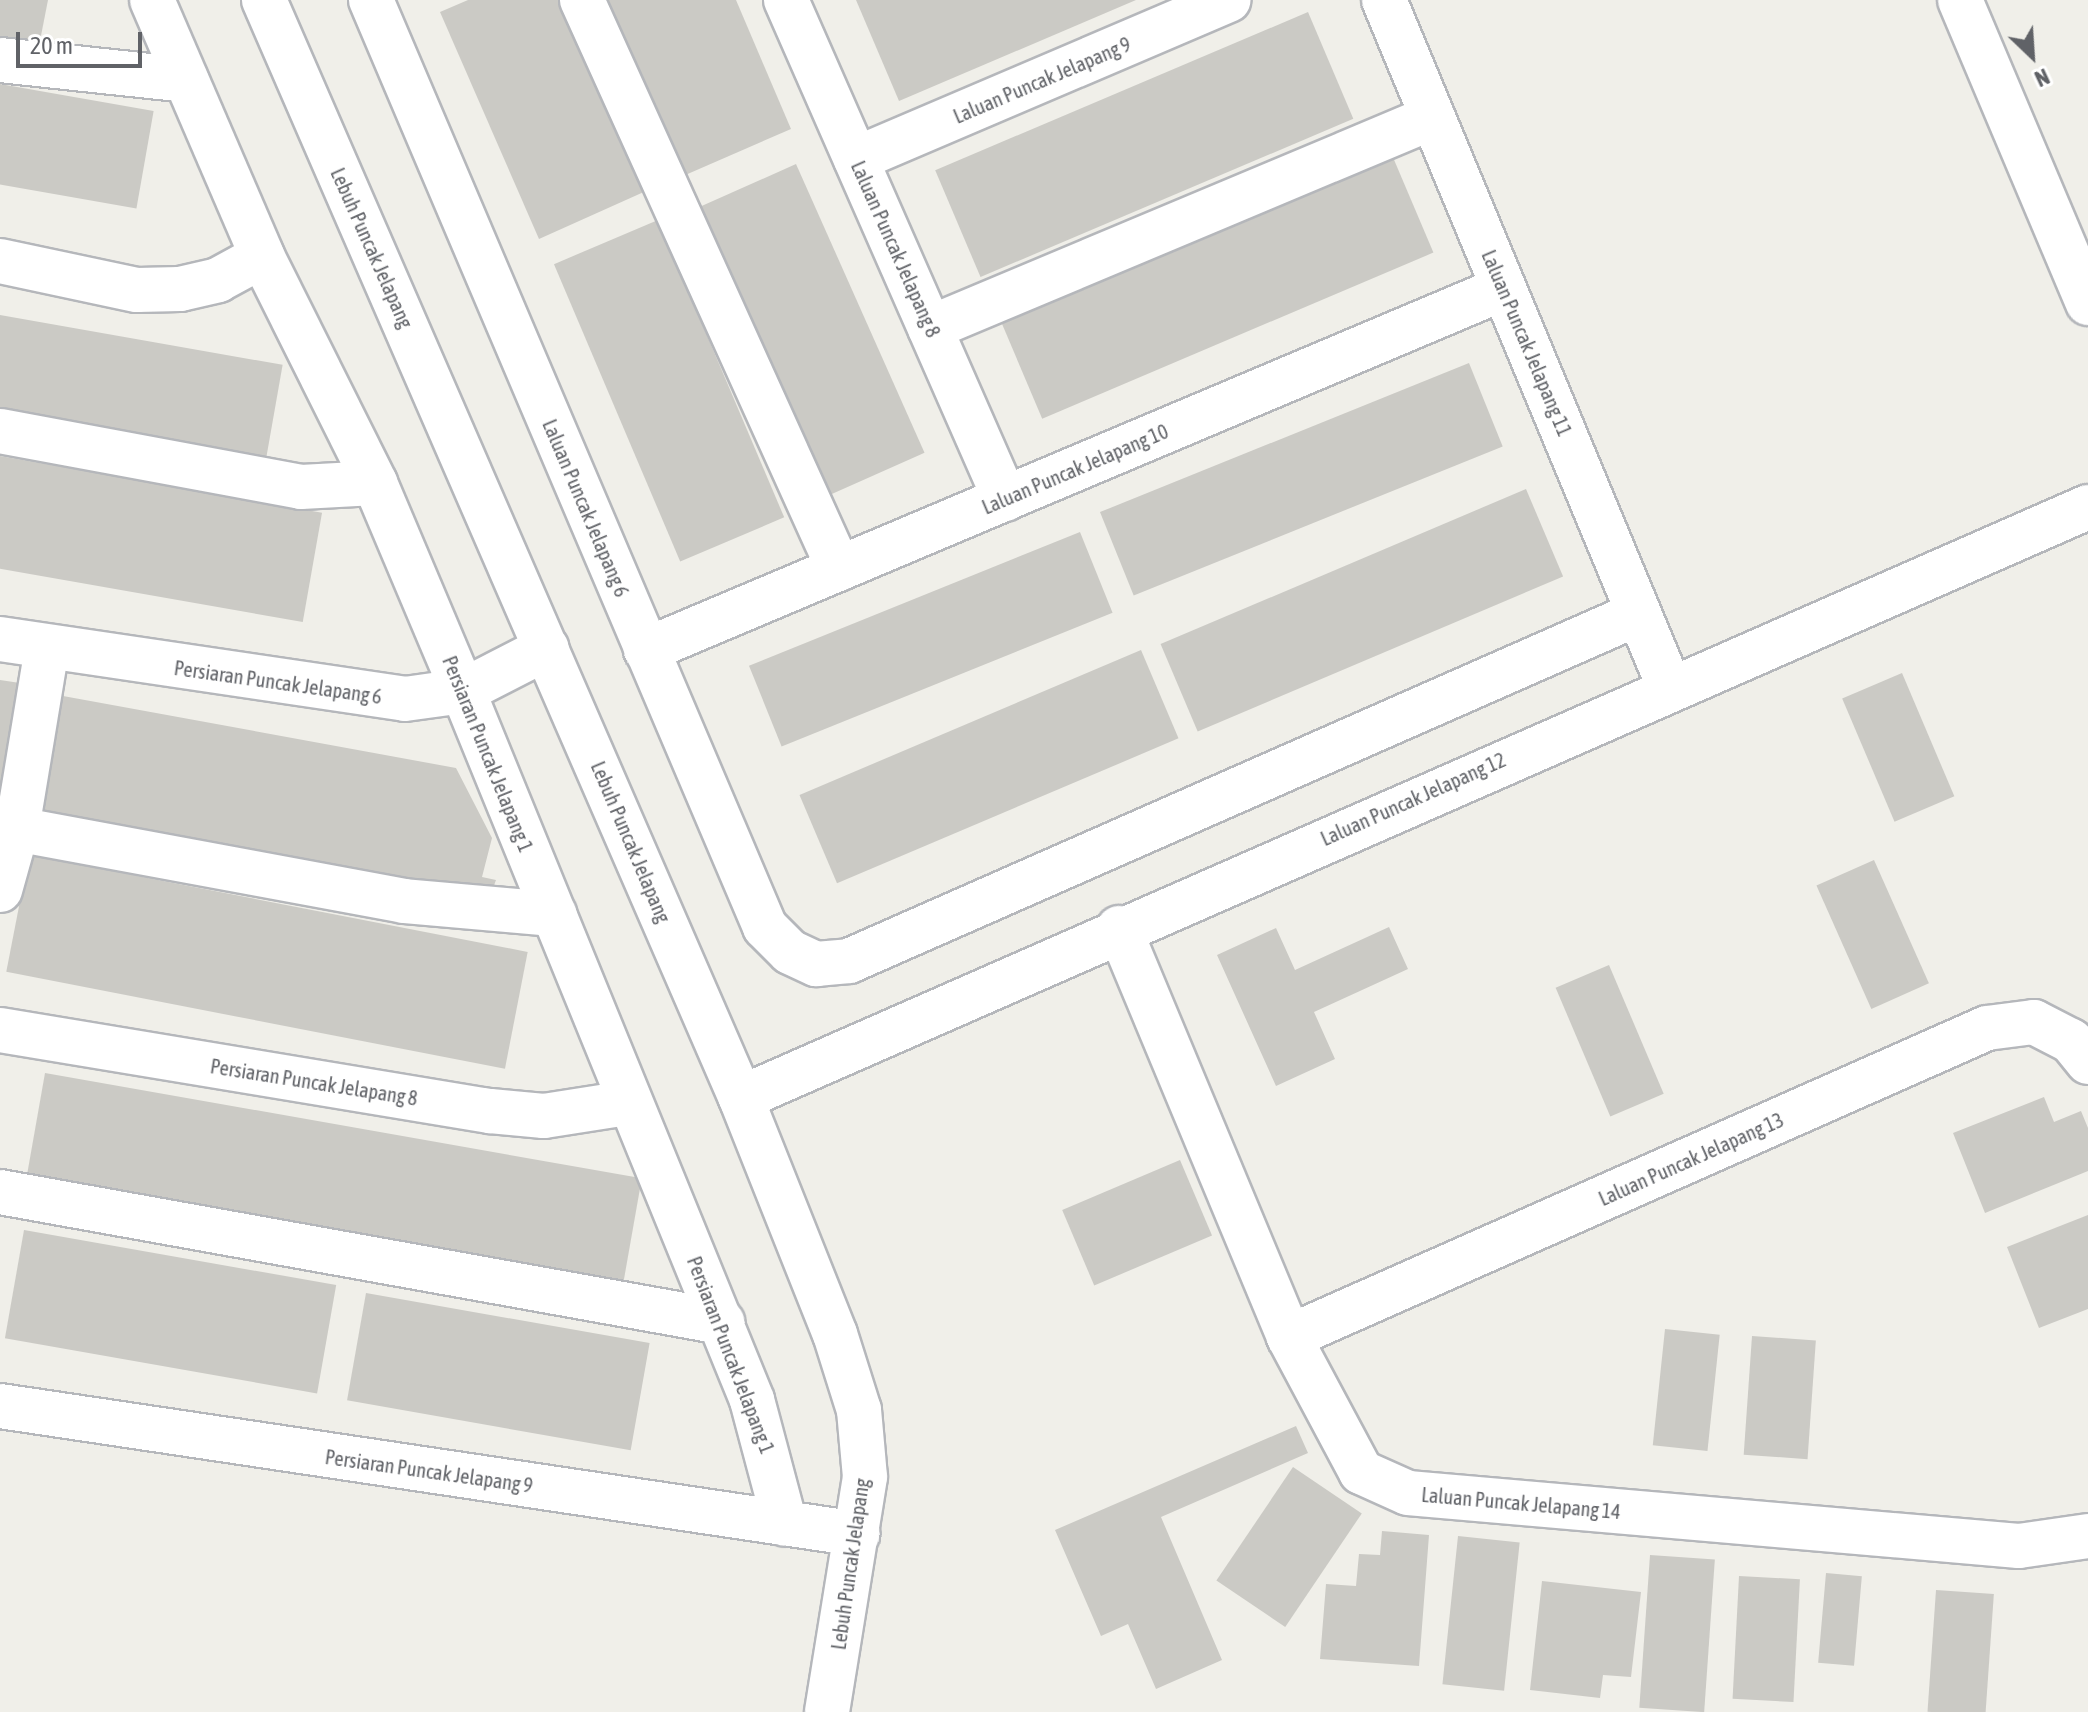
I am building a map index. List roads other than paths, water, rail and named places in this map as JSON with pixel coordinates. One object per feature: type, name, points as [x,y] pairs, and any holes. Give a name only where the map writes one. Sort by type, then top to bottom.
[{"type":"street","name":"Persiaran Puncak Jelapang 1","points":[[152,0],[262,256],[375,483],[463,691],[627,1103],[722,1322],[752,1400],[785,1524]]},
{"type":"street","name":"Laluan Puncak Jelapang 6","points":[[371,0],[765,927],[790,952],[816,964],[849,961],[1639,613]]},
{"type":"street","points":[[582,0],[839,569]]},
{"type":"street","name":"Laluan Puncak Jelapang 8","points":[[786,0],[1005,499]]},
{"type":"street","name":"Laluan Puncak Jelapang 9","points":[[856,159],[1228,0]]},
{"type":"street","name":"Laluan Puncak Jelapang 11","points":[[1384,0],[1669,686]]},
{"type":"street","points":[[1960,0],[2088,303]]},
{"type":"street","name":"Lebuh Puncak Jelapang","points":[[278,4],[547,648],[741,1098],[835,1334],[859,1410],[865,1477],[827,1712]]},
{"type":"street","points":[[0,60],[186,80]]},
{"type":"street","points":[[930,328],[1433,117]]},
{"type":"street","points":[[0,261],[137,290],[165,289],[218,280],[262,256]]},
{"type":"street","name":"Laluan Puncak Jelapang 10","points":[[646,650],[1504,288]]},
{"type":"street","points":[[0,431],[301,487],[375,483]]},
{"type":"street","name":"Laluan Puncak Jelapang 12","points":[[741,1098],[1669,686],[2088,507]]},
{"type":"street","name":"Persiaran Puncak Jelapang 6","points":[[0,639],[337,693],[405,699],[463,691],[547,648]]},
{"type":"street","points":[[0,890],[8,828],[47,647]]},
{"type":"street","points":[[8,828],[404,901],[554,914]]},
{"type":"street","name":"Laluan Puncak Jelapang 14","points":[[1119,928],[1289,1337],[1361,1472],[1408,1493],[2019,1546],[2088,1536]]},
{"type":"street","name":"Laluan Puncak Jelapang 13","points":[[1289,1337],[1987,1028],[2034,1022],[2071,1041],[2088,1062]]},
{"type":"street","name":"Persiaran Puncak Jelapang 8","points":[[0,1030],[490,1111],[558,1115],[627,1103]]},
{"type":"street","points":[[0,1192],[722,1322]]},
{"type":"street","name":"Persiaran Puncak Jelapang 9","points":[[0,1406],[858,1534]]}]
